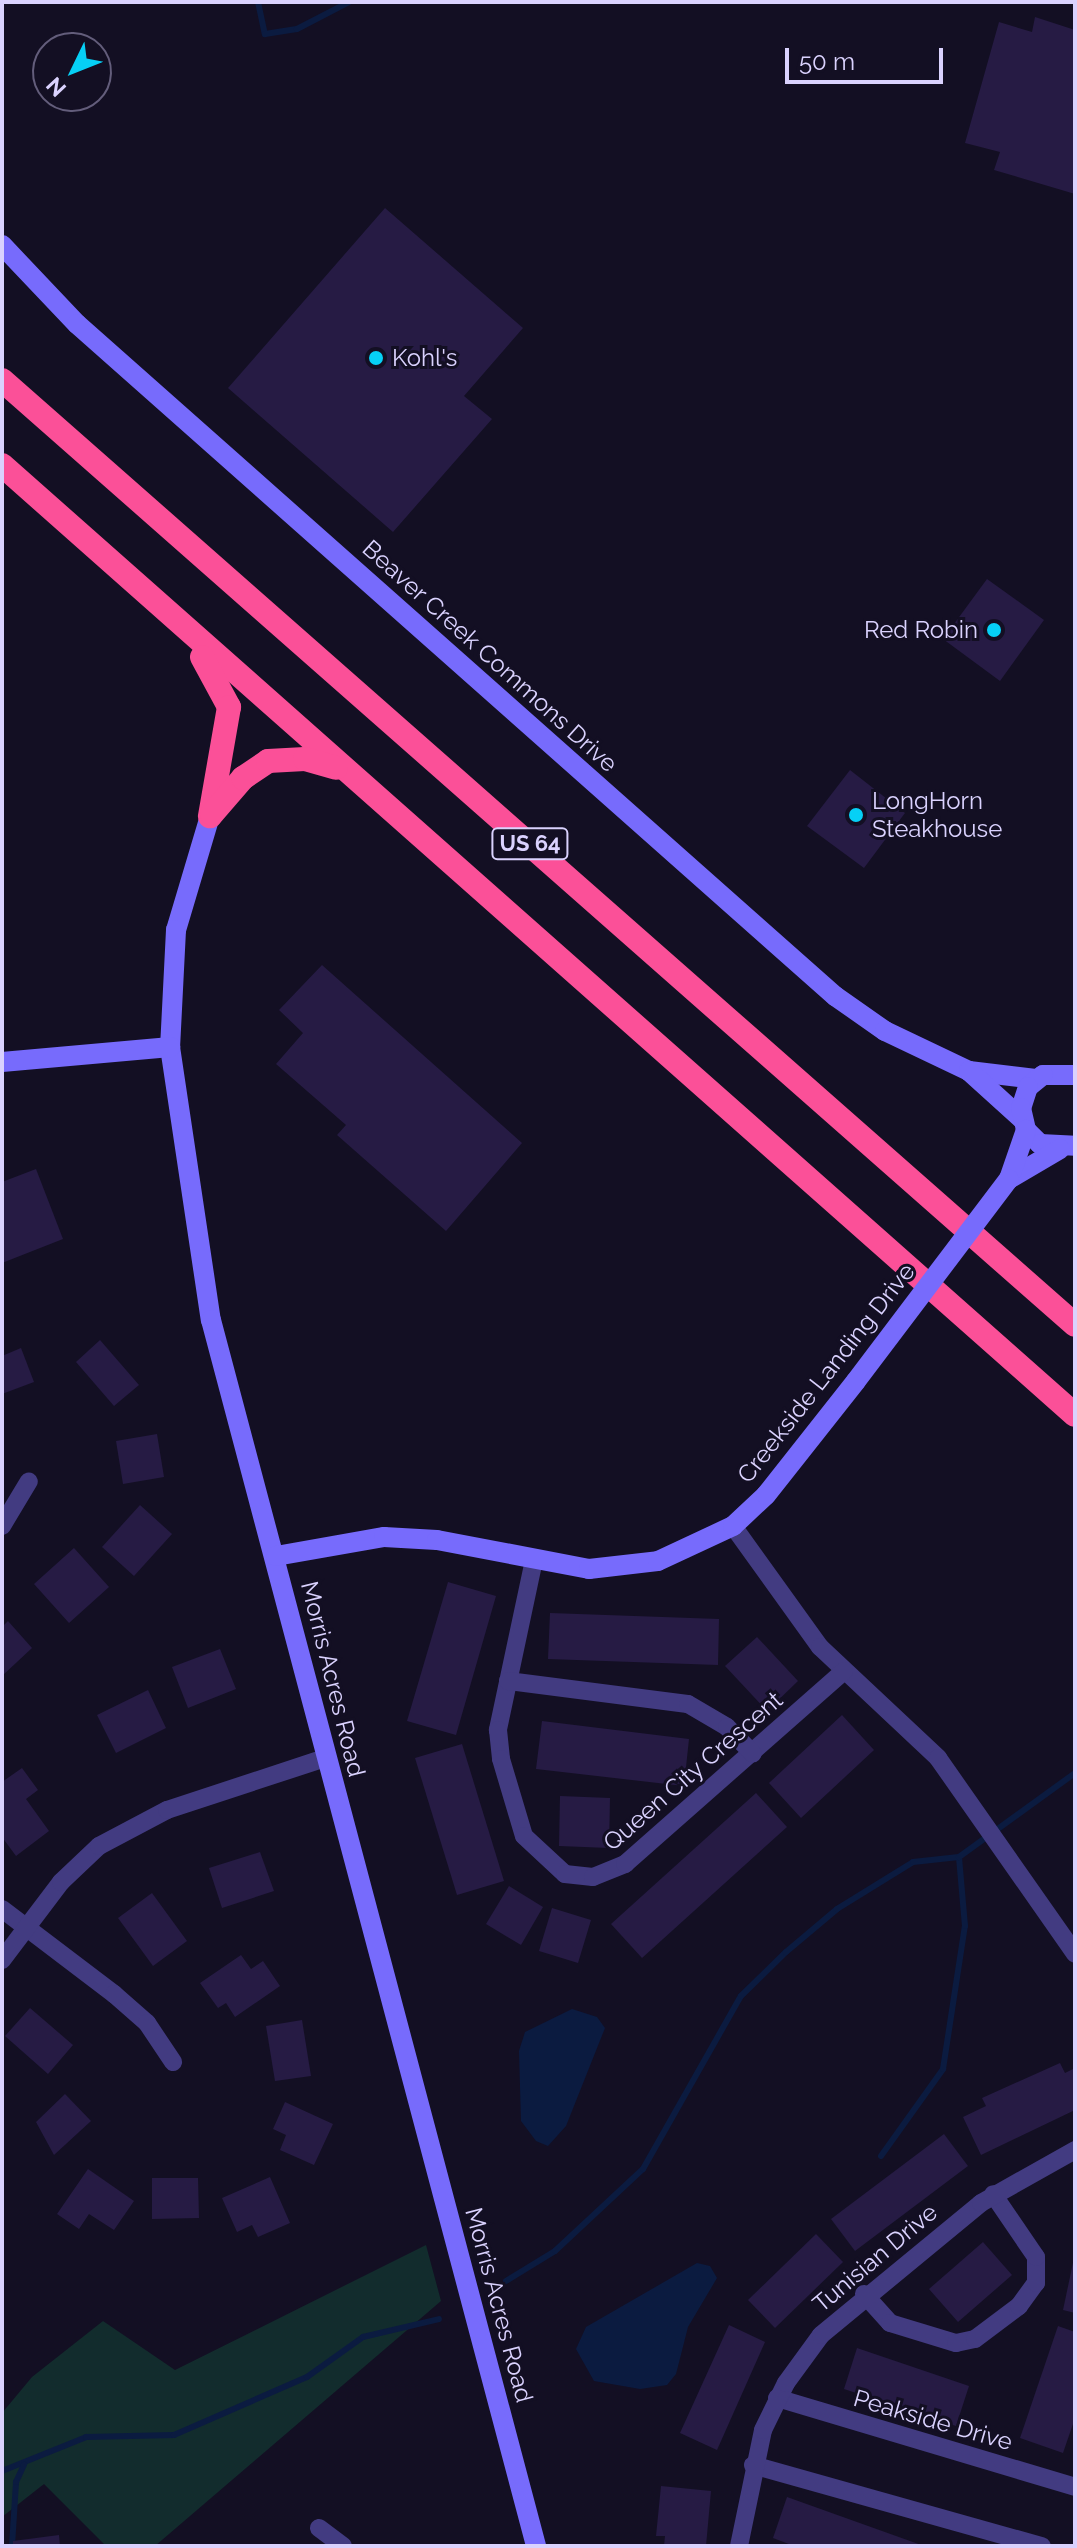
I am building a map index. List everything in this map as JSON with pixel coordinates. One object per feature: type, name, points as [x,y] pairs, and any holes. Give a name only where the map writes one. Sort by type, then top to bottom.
[{"type":"highway","name":"US 64","points":[[2,380],[1075,1325]]},
{"type":"highway","name":"US 64","points":[[2,465],[1075,1415]]},
{"type":"highway","points":[[174,620],[215,675],[229,707],[210,816]]},
{"type":"highway","points":[[210,816],[243,778],[268,761],[305,759],[346,772]]},
{"type":"street","name":"Beaver Creek Commons Drive","points":[[2,245],[77,324],[835,996],[885,1031],[969,1071],[1024,1124],[1040,1144],[1067,1148]]},
{"type":"street","name":"Morris Acres Road","points":[[210,816],[176,930],[170,1047],[211,1320],[536,2546]]},
{"type":"street","points":[[2,1062],[170,1047]]},
{"type":"street","name":"Beaver Creek Commons Drive","points":[[969,1071],[1036,1079],[1052,1072],[1075,1075]]},
{"type":"street","name":"Creekside Landing Drive","points":[[276,1556],[384,1537],[437,1540],[534,1560],[623,1568],[679,1553],[733,1526],[766,1495],[1009,1179],[1024,1124],[1023,1097],[1036,1079]]},
{"type":"street","name":"Creekside Landing Drive","points":[[1009,1179],[1067,1148]]},
{"type":"street","points":[[2,1526],[29,1481]]},
{"type":"street","points":[[733,1526],[844,1671],[952,1778],[1075,1954]]},
{"type":"street","name":"Queen City Crescent","points":[[534,1560],[498,1730],[514,1817],[535,1851],[565,1874],[593,1877],[625,1864],[844,1671]]},
{"type":"street","points":[[508,1681],[688,1704],[727,1727],[753,1754]]},
{"type":"street","points":[[2,1960],[61,1882],[128,1829],[325,1758]]},
{"type":"street","points":[[2,1909],[147,2023],[173,2062]]},
{"type":"street","name":"Tunisian Drive","points":[[739,2546],[753,2465],[777,2398],[812,2346],[864,2294],[993,2194],[1075,2150]]},
{"type":"street","points":[[864,2294],[890,2323],[956,2343],[979,2337],[1019,2306],[1036,2283],[1036,2257],[993,2194]]},
{"type":"street","name":"Peakside Drive","points":[[777,2398],[1075,2487]]},
{"type":"street","points":[[753,2465],[1042,2546]]},
{"type":"street","points":[[319,2528],[343,2546]]},
{"type":"green space","points":[[426,2245],[441,2301],[155,2546],[106,2546],[44,2484],[2,2517],[2,2413],[32,2377],[103,2321],[175,2370]]},
{"type":"water","points":[[572,2009],[597,2017],[605,2028],[566,2126],[548,2146],[536,2141],[521,2121],[519,2051],[525,2032]]},
{"type":"water","points":[[697,2263],[710,2266],[717,2278],[688,2327],[676,2374],[667,2385],[640,2389],[594,2381],[576,2349],[586,2327]]},
{"type":"building","points":[[1035,17],[1075,30],[1075,194],[994,170],[1000,152],[965,143],[999,22],[1032,32]]},
{"type":"building","name":"Kohl's","points":[[385,208],[523,328],[464,396],[492,419],[393,532],[228,388]]},
{"type":"building","points":[[987,579],[1044,620],[1000,681],[943,639]]},
{"type":"building","points":[[850,770],[905,813],[864,868],[807,826]]},
{"type":"building","points":[[322,965],[522,1143],[446,1231],[337,1135],[346,1125],[276,1064],[303,1033],[279,1010]]},
{"type":"building","points":[[36,1169],[63,1239],[2,1263],[2,1182]]},
{"type":"building","points":[[100,1340],[139,1385],[114,1406],[76,1362]]},
{"type":"building","points":[[21,1348],[34,1382],[2,1394],[2,1356]]},
{"type":"building","points":[[157,1434],[164,1477],[123,1484],[116,1441]]},
{"type":"building","points":[[140,1505],[172,1534],[134,1576],[102,1547]]},
{"type":"building","points":[[74,1548],[109,1587],[69,1623],[34,1584]]},
{"type":"building","points":[[448,1582],[496,1596],[456,1735],[407,1721]]},
{"type":"building","points":[[550,1613],[719,1619],[718,1665],[548,1659]]},
{"type":"building","points":[[8,1621],[32,1648],[2,1676],[2,1627]]},
{"type":"building","points":[[757,1637],[798,1681],[767,1711],[725,1666]]},
{"type":"building","points":[[220,1649],[236,1689],[188,1708],[172,1667]]},
{"type":"building","points":[[148,1690],[166,1728],[116,1753],[97,1715]]},
{"type":"building","points":[[842,1715],[874,1750],[801,1818],[769,1783]]},
{"type":"building","points":[[542,1721],[689,1739],[684,1786],[536,1769]]},
{"type":"building","points":[[462,1744],[504,1881],[457,1895],[415,1758]]},
{"type":"building","points":[[22,1768],[38,1790],[26,1799],[49,1831],[16,1856],[2,1837],[2,1782]]},
{"type":"building","points":[[756,1793],[787,1827],[642,1958],[611,1924]]},
{"type":"building","points":[[560,1796],[610,1798],[609,1848],[559,1846]]},
{"type":"building","points":[[260,1852],[274,1891],[222,1908],[209,1868]]},
{"type":"building","points":[[509,1886],[543,1907],[521,1945],[486,1924]]},
{"type":"building","points":[[152,1893],[187,1941],[153,1966],[118,1918]]},
{"type":"building","points":[[552,1908],[591,1920],[578,1963],[539,1951]]},
{"type":"building","points":[[241,1955],[251,1969],[263,1961],[280,1986],[235,2017],[226,2003],[218,2008],[200,1983]]},
{"type":"building","points":[[30,2008],[73,2045],[48,2074],[5,2036]]},
{"type":"building","points":[[302,2020],[311,2076],[275,2081],[266,2026]]},
{"type":"building","points":[[1060,2063],[1065,2073],[1075,2068],[1075,2110],[981,2155],[963,2117],[986,2106],[982,2098]]},
{"type":"building","points":[[65,2094],[91,2121],[54,2155],[36,2122]]},
{"type":"building","points":[[285,2102],[333,2124],[314,2165],[280,2150],[286,2135],[273,2129]]},
{"type":"building","points":[[944,2134],[968,2166],[855,2251],[831,2219]]},
{"type":"building","points":[[88,2169],[134,2201],[114,2230],[89,2214],[79,2229],[57,2214]]},
{"type":"building","points":[[270,2177],[290,2223],[258,2237],[252,2225],[237,2232],[222,2198]]},
{"type":"building","points":[[152,2178],[198,2178],[199,2218],[152,2219]]},
{"type":"building","points":[[816,2234],[843,2262],[775,2328],[748,2300]]},
{"type":"building","points":[[983,2242],[1012,2275],[958,2322],[929,2289]]},
{"type":"building","points":[[1075,2258],[1075,2313],[1063,2310]]},
{"type":"building","points":[[729,2325],[765,2342],[717,2450],[680,2433]]},
{"type":"building","points":[[1058,2326],[1075,2332],[1075,2418],[1063,2453],[1020,2438]]},
{"type":"building","points":[[857,2348],[969,2386],[956,2426],[844,2389]]},
{"type":"building","points":[[661,2486],[711,2491],[706,2546],[664,2546],[665,2536],[656,2536]]},
{"type":"building","points":[[787,2497],[924,2546],[794,2546],[773,2538]]},
{"type":"building","points":[[59,2535],[60,2546],[13,2546],[13,2541]]},
{"type":"waterway","points":[[258,2],[265,34],[297,29],[349,2]]},
{"type":"waterway","points":[[506,2281],[555,2251],[643,2169],[741,1996],[786,1952],[837,1909],[913,1862],[959,1857],[1075,1773]]},
{"type":"waterway","points":[[881,2156],[943,2069],[965,1926],[959,1857]]},
{"type":"waterway","points":[[2,2471],[86,2437],[174,2435],[307,2377],[363,2337],[439,2319]]},
{"type":"waterway","points":[[12,2546],[16,2482],[24,2465]]},
{"type":"place","name":"Kohl's","points":[[376,358]]},
{"type":"place","name":"Red Robin","points":[[994,630]]},
{"type":"place","name":"LongHorn Steakhouse","points":[[856,815]]}]
